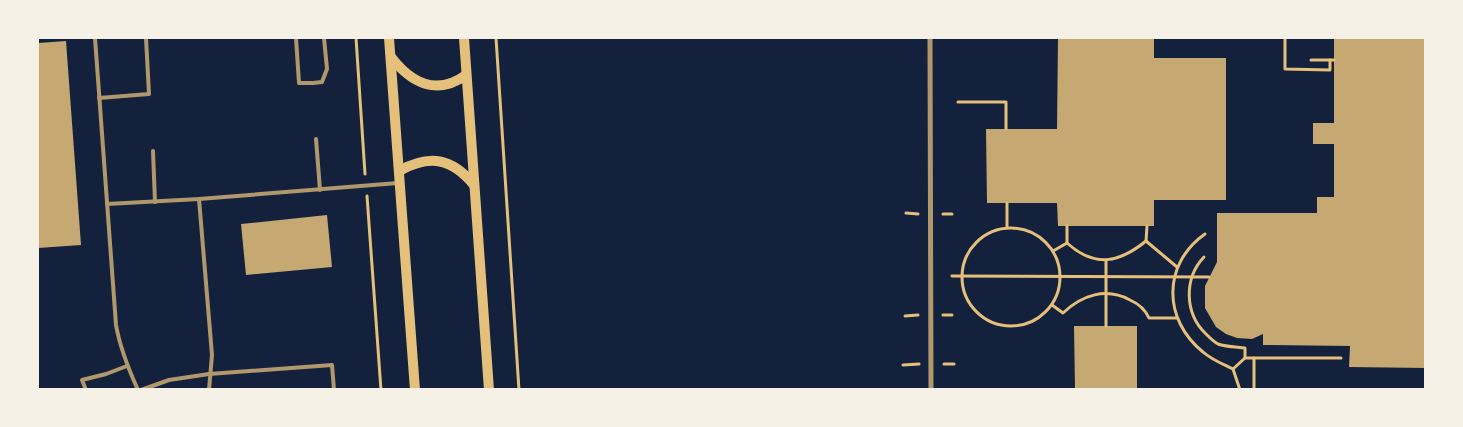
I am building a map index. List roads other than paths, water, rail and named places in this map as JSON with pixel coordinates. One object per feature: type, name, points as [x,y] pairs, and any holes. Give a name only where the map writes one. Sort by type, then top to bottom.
[{"type":"main road","points":[[389,38],[415,390]]},
{"type":"main road","points":[[464,38],[490,390]]},
{"type":"main road","points":[[390,56],[407,74],[429,86],[448,85],[457,82],[466,75]]},
{"type":"main road","points":[[399,171],[419,162],[430,160],[442,162],[455,167],[466,175],[474,185]]},
{"type":"street","points":[[930,38],[931,390]]},
{"type":"lane","points":[[95,38],[116,325],[119,343],[127,366],[140,390],[169,380],[209,374],[332,365],[334,390]]},
{"type":"lane","points":[[99,98],[149,94],[146,38]]},
{"type":"lane","points":[[296,38],[299,82],[313,84],[322,82],[327,69],[324,38]]},
{"type":"lane","points":[[316,139],[320,190]]},
{"type":"lane","points":[[153,151],[155,202]]},
{"type":"lane","points":[[107,204],[199,200],[400,183]]},
{"type":"lane","points":[[199,200],[212,355],[209,390]]},
{"type":"lane","points":[[86,390],[82,380],[127,366]]}]
